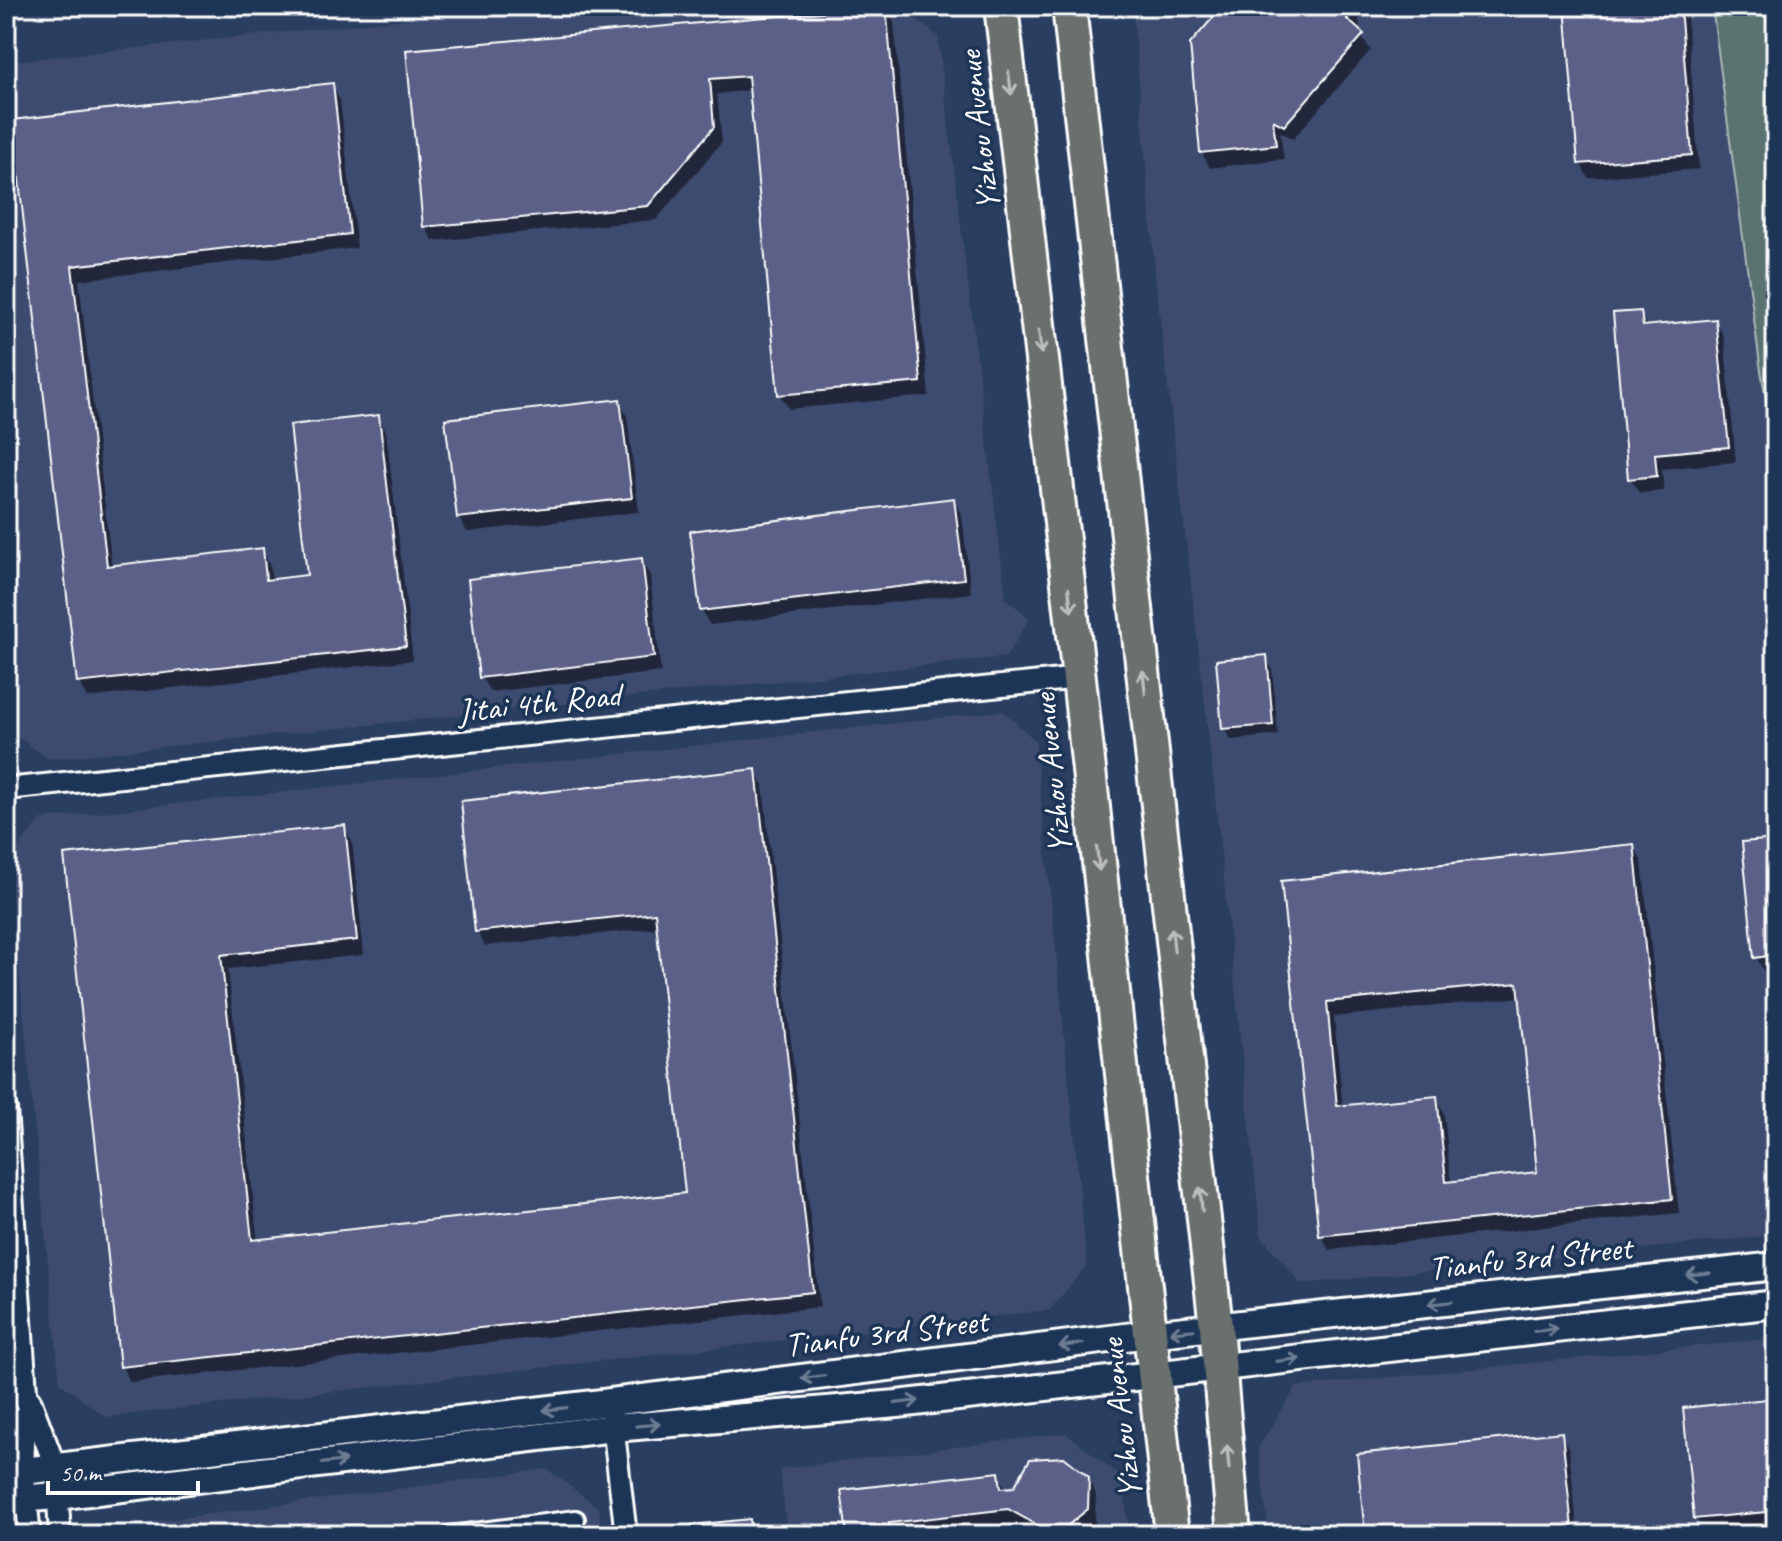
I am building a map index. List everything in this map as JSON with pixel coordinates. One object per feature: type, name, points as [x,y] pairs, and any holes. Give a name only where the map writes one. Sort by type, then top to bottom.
[{"type":"main road","name":"Yizhou Avenue","points":[[1001,6],[1079,678],[1172,1535]]},
{"type":"main road","points":[[1069,6],[1216,1327],[1234,1535]]},
{"type":"street","name":"Jitai 4th Road","points":[[6,789],[1079,678]]},
{"type":"street","points":[[6,1109],[26,1391],[14,1472],[16,1499],[30,1535]]},
{"type":"street","name":"Tianfu 3rd Street","points":[[16,1499],[56,1496],[1149,1334],[1776,1266]]},
{"type":"street","name":"Tianfu 3rd Street","points":[[14,1472],[612,1415],[897,1404],[1776,1304]]},
{"type":"street","points":[[26,1391],[56,1469],[60,1535]]},
{"type":"street","points":[[612,1415],[626,1535]]},
{"type":"street","points":[[450,1535],[576,1519]]},
{"type":"street","points":[[346,1535],[358,1535]]},
{"type":"shaded area","points":[[525,6],[899,6],[938,36],[1006,599],[1030,618],[1006,657],[49,759],[7,729],[6,724],[6,62]]},
{"type":"shaded area","points":[[1137,6],[1712,6],[1776,462],[1776,1235],[1301,1284],[1261,1236],[1209,739],[1156,284],[1133,10]]},
{"type":"shaded area","points":[[1003,711],[1035,740],[1087,1265],[1050,1310],[106,1417],[60,1383],[8,858],[42,819]]},
{"type":"shaded area","points":[[1776,1338],[1776,1535],[1269,1535],[1258,1448],[1296,1387]]},
{"type":"shaded area","points":[[1066,1433],[1123,1478],[1129,1535],[787,1535],[780,1469]]},
{"type":"shaded area","points":[[547,1469],[599,1508],[602,1535],[143,1535],[151,1522]]},
{"type":"green space","points":[[1712,6],[1776,6],[1776,461],[1760,364]]},
{"type":"building","points":[[886,6],[921,382],[778,395],[748,76],[710,79],[714,127],[648,206],[423,227],[406,50]]},
{"type":"building","points":[[1223,6],[1352,6],[1347,19],[1364,34],[1284,126],[1273,120],[1276,145],[1200,153],[1190,44]]},
{"type":"building","points":[[1565,6],[1680,6],[1692,155],[1578,164]]},
{"type":"building","points":[[333,83],[350,234],[72,266],[107,566],[263,548],[266,580],[307,575],[290,425],[379,415],[406,646],[77,683],[12,120]]},
{"type":"building","points":[[1641,311],[1643,326],[1716,319],[1729,447],[1655,454],[1657,476],[1628,479],[1613,313]]},
{"type":"building","points":[[620,399],[632,498],[457,518],[445,419]]},
{"type":"building","points":[[954,498],[964,579],[700,611],[690,531]]},
{"type":"building","points":[[642,558],[654,657],[479,678],[468,579]]},
{"type":"building","points":[[1267,655],[1273,725],[1222,729],[1216,660]]},
{"type":"building","points":[[756,769],[813,1292],[120,1367],[64,855],[345,825],[357,940],[221,955],[252,1240],[685,1193],[655,913],[475,932],[461,801]]},
{"type":"building","points":[[1776,839],[1776,955],[1754,958],[1742,842]]},
{"type":"building","points":[[1634,844],[1672,1199],[1319,1236],[1281,881]],"holes":[[[1518,983],[1537,1172],[1446,1182],[1437,1096],[1337,1106],[1327,1002]]]},
{"type":"building","points":[[1776,1398],[1776,1511],[1694,1519],[1683,1408]]},
{"type":"building","points":[[1562,1432],[1572,1528],[1507,1535],[1365,1535],[1357,1454]]},
{"type":"building","points":[[1064,1457],[1089,1477],[1088,1509],[1066,1527],[1067,1535],[1045,1535],[1044,1529],[1008,1509],[889,1523],[891,1535],[847,1535],[841,1490],[999,1472],[1001,1488],[1014,1487],[1030,1459]]},
{"type":"building","points":[[750,1519],[752,1535],[694,1535],[692,1525]]}]
